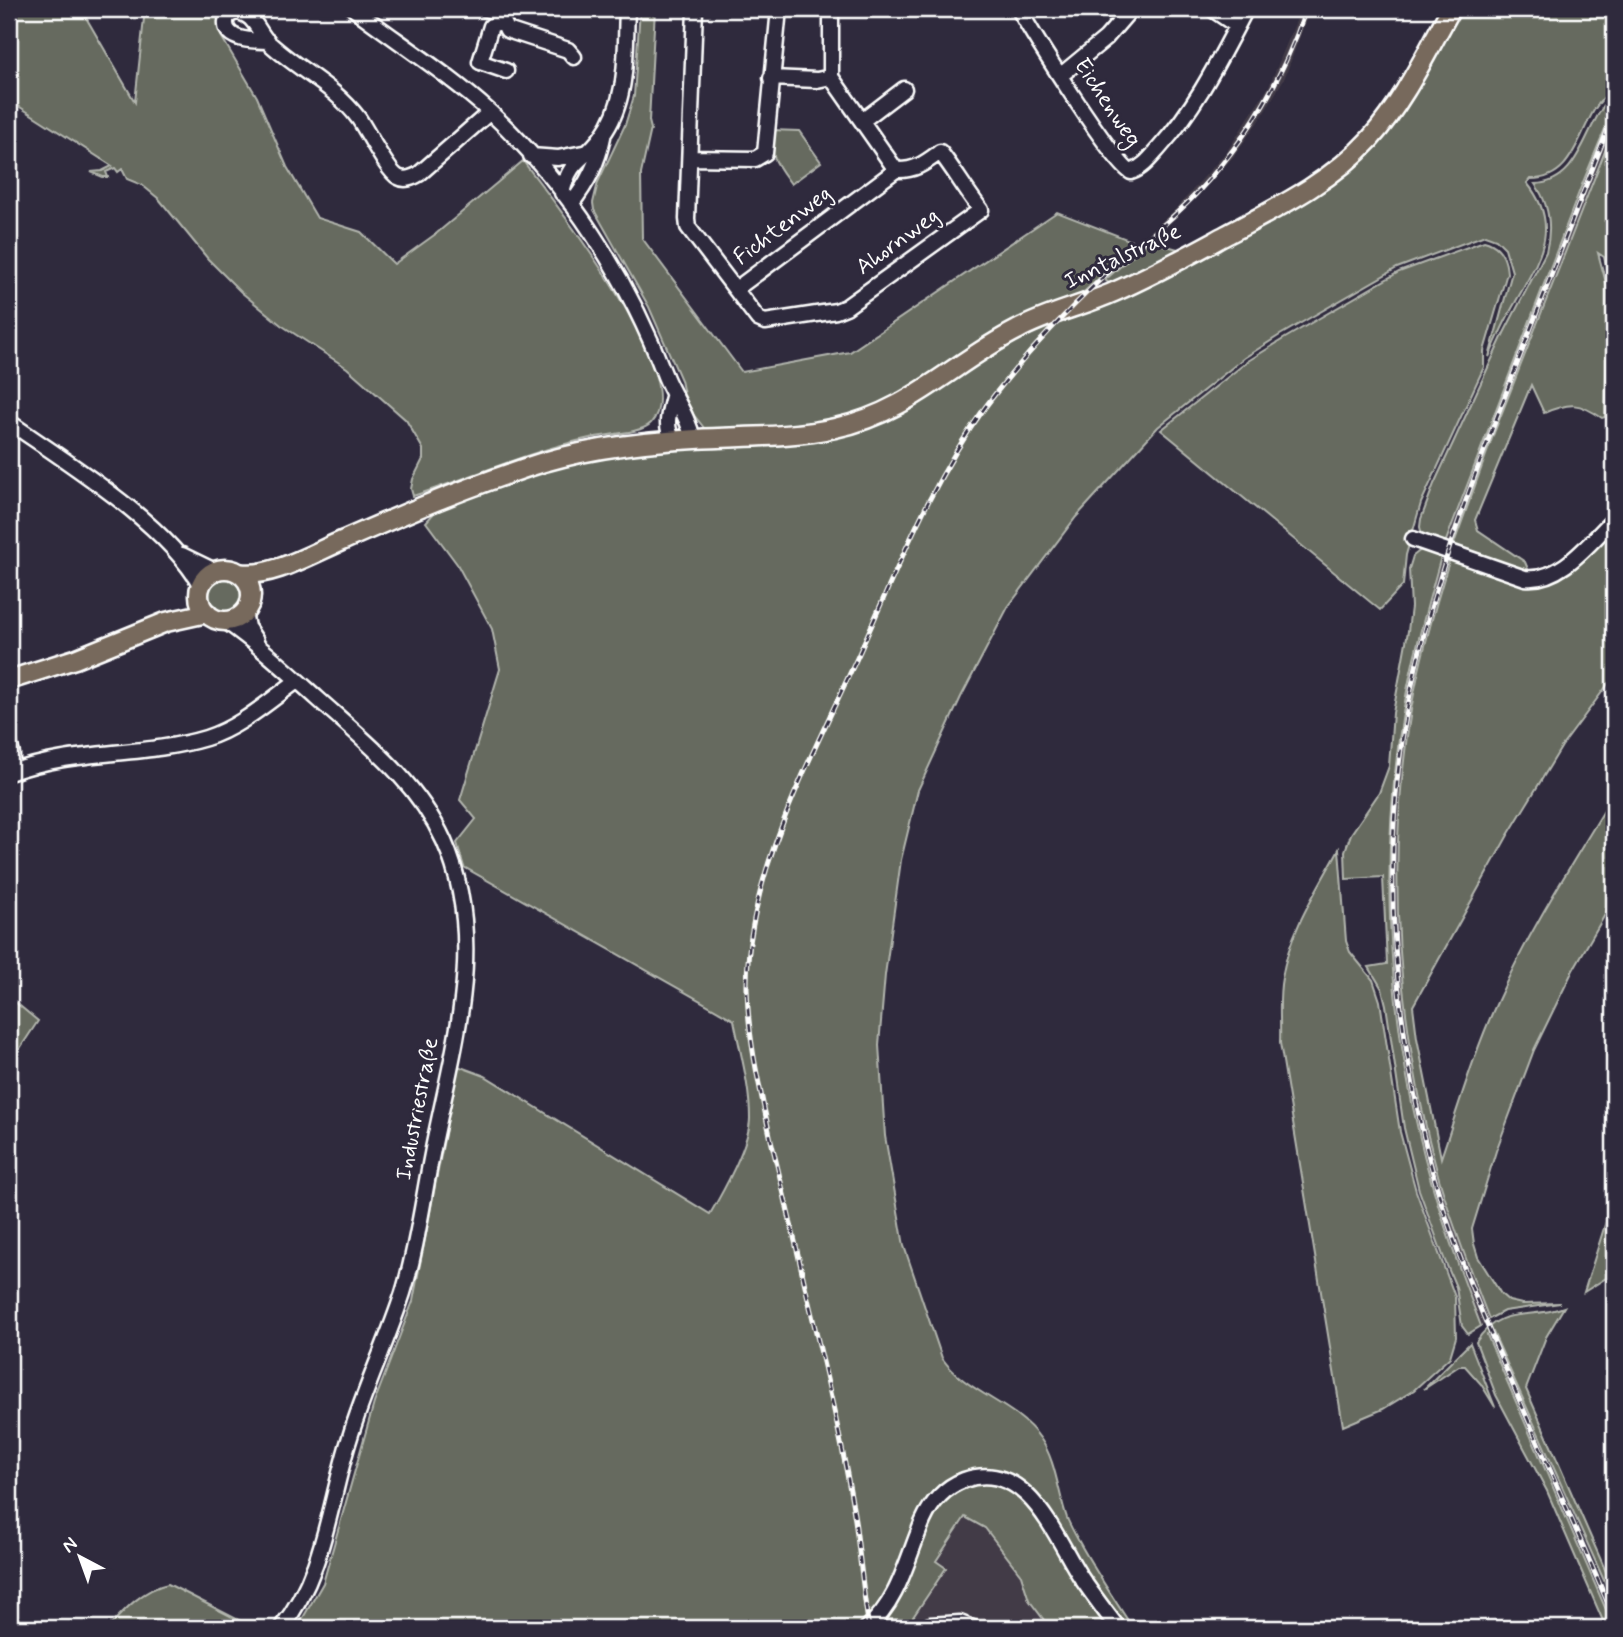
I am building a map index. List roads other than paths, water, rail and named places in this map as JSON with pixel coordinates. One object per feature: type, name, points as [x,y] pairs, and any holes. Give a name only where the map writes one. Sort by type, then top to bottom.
[{"type":"main road","name":"Inntalstraße","points":[[295,562],[421,507],[526,467],[569,455],[646,442],[817,432],[886,412],[1004,336],[1047,316],[1130,285],[1302,193],[1342,165],[1381,126],[1451,9]]},
{"type":"main road","points":[[166,622],[200,591],[205,579],[215,571],[230,569],[248,575],[295,562]]},
{"type":"main road","points":[[200,591],[207,613],[214,618],[225,621],[239,617],[249,604],[251,594],[263,581],[295,562]]},
{"type":"main road","points":[[239,573],[245,579],[251,594]]},
{"type":"main road","points":[[9,680],[75,659],[166,622],[207,613]]},
{"type":"street","points":[[354,9],[490,112],[567,198],[597,242],[641,317],[673,397],[689,422],[693,439]]},
{"type":"street","points":[[486,9],[504,14]]},
{"type":"street","points":[[567,198],[591,176],[622,87],[627,9]]},
{"type":"street","name":"Fichtenweg","points":[[695,9],[688,227],[736,289],[896,170]]},
{"type":"street","points":[[691,158],[755,159],[762,156],[766,146],[779,9]]},
{"type":"street","points":[[831,9],[831,77],[896,170]]},
{"type":"street","name":"Eichenweg","points":[[1019,9],[1034,37],[1118,161],[1126,170],[1134,171],[1162,145],[1194,106],[1245,9]]},
{"type":"street","points":[[1060,76],[1106,38],[1131,9]]},
{"type":"street","points":[[1212,9],[1237,26]]},
{"type":"street","points":[[504,14],[508,30],[568,50],[574,57]]},
{"type":"street","points":[[504,14],[491,26],[480,62],[506,71]]},
{"type":"street","points":[[268,41],[346,104],[391,170],[405,179],[419,174],[490,112]]},
{"type":"street","points":[[771,78],[817,80],[831,77]]},
{"type":"street","points":[[862,121],[904,89]]},
{"type":"street","points":[[567,198],[569,171],[603,136]]},
{"type":"street","name":"Ahornweg","points":[[736,289],[761,322],[836,311],[846,307],[981,210],[940,152],[909,171],[896,170]]},
{"type":"street","points":[[531,156],[558,158],[584,153]]},
{"type":"street","points":[[646,442],[667,420],[673,397]]},
{"type":"street","points":[[667,420],[673,440]]},
{"type":"street","points":[[9,422],[130,510],[178,553],[215,571]]},
{"type":"street","points":[[1413,540],[1525,578],[1542,578],[1559,571],[1614,519]]},
{"type":"street","points":[[178,553],[200,591]]},
{"type":"street","name":"Industriestraße","points":[[244,612],[247,627],[263,651]]},
{"type":"street","name":"Industriestraße","points":[[225,621],[263,651],[388,762],[414,792],[444,841],[464,909],[467,963],[456,1034],[404,1289],[349,1440],[320,1553],[299,1601],[281,1628]]},
{"type":"street","points":[[9,742],[12,754],[10,773],[49,761],[207,738],[246,718],[297,681]]},
{"type":"street","points":[[867,1628],[882,1614],[893,1596],[933,1503],[960,1482],[977,1478],[1007,1482],[1032,1499],[1051,1523],[1080,1576],[1118,1628]]},
{"type":"street","points":[[930,1625],[960,1623],[973,1628]]},
{"type":"railway","points":[[869,1628],[845,1462],[771,1140],[752,1045],[747,988],[750,944],[758,901],[786,813],[918,524],[949,463],[986,406],[1056,324],[1101,279],[1185,205],[1231,153],[1274,84],[1306,9]]},
{"type":"railway","points":[[1614,114],[1481,460],[1452,540],[1427,622],[1408,705],[1399,763],[1393,882],[1400,1002],[1409,1062],[1420,1120],[1442,1205],[1484,1317],[1614,1617]]}]
